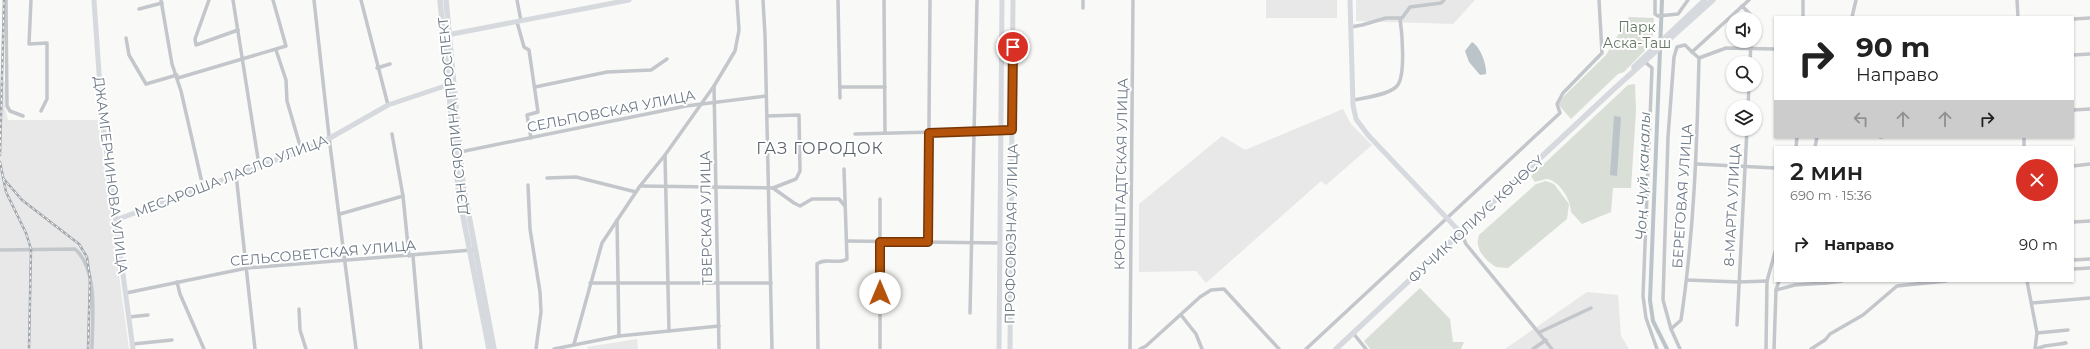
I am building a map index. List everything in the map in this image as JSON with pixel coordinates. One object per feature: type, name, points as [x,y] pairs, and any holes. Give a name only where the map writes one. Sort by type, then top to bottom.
[{"type":"main road","name":"ДЭН СЯОПИНА ПРОСПЕКТ","points":[[440,0],[447,35]]},
{"type":"main road","name":"ДЭН СЯОПИНА ПРОСПЕКТ","points":[[446,0],[447,35],[459,196],[494,349]]},
{"type":"main road","points":[[1615,88],[1705,0]]},
{"type":"main road","points":[[1615,88],[1645,62],[1650,54],[1676,34],[1713,0]]},
{"type":"main road","name":"ДЭН СЯОПИНА ПРОСПЕКТ","points":[[451,84],[463,188],[489,349]]},
{"type":"main road","name":"ФУЧИК ЮЛИУС КӨЧӨСҮ","points":[[1336,349],[1615,88]]},
{"type":"street","points":[[6,0],[7,106],[10,111],[23,116]]},
{"type":"street","points":[[30,0],[29,44],[47,43],[47,99],[41,111]]},
{"type":"street","name":"ДЖАМГЕРЧИНОВА УЛИЦА","points":[[94,0],[102,117],[133,347]]},
{"type":"street","points":[[209,0],[195,39],[196,45],[238,30]]},
{"type":"street","points":[[233,0],[260,165]]},
{"type":"street","points":[[126,38],[129,55],[146,84],[243,60],[286,46],[273,0]]},
{"type":"street","points":[[314,0],[330,145],[356,349]]},
{"type":"street","points":[[360,0],[388,105]]},
{"type":"street","points":[[517,0],[519,22],[524,47],[529,50],[538,112],[527,115],[531,138]]},
{"type":"street","points":[[447,35],[628,0]]},
{"type":"street","points":[[574,344],[602,243],[640,186],[665,155],[714,86],[735,51],[738,42],[737,0]]},
{"type":"street","points":[[763,0],[772,349]]},
{"type":"street","points":[[838,0],[840,98]]},
{"type":"street","points":[[884,0],[885,133]]},
{"type":"street","points":[[928,242],[930,0]]},
{"type":"street","points":[[970,313],[976,0]]},
{"type":"street","name":"ПРОФСОЮЗНАЯ УЛИЦА","points":[[999,349],[1002,0]]},
{"type":"street","name":"ПРОФСОЮЗНАЯ УЛИЦА","points":[[1010,349],[1013,0]]},
{"type":"street","points":[[1083,0],[1083,8]]},
{"type":"street","name":"КРОНШТАДТСКАЯ УЛИЦА","points":[[1130,349],[1133,0]]},
{"type":"street","points":[[1350,0],[1352,100],[1356,119],[1368,134],[1461,233],[1466,244],[1540,332],[1552,349]]},
{"type":"street","points":[[1351,27],[1362,26],[1386,18],[1400,18],[1410,7],[1441,3],[1444,0]]},
{"type":"street","points":[[1306,349],[1560,113],[1557,104],[1563,93],[1602,53],[1599,0]]},
{"type":"street","points":[[1655,0],[1655,14],[1658,16],[1678,14],[1688,0]]},
{"type":"street","points":[[1726,48],[1699,58],[1692,52],[1749,0]]},
{"type":"street","points":[[1803,16],[1804,0]]},
{"type":"street","points":[[1852,16],[1856,0]]},
{"type":"street","points":[[2017,0],[2018,16]]},
{"type":"street","points":[[139,9],[161,1],[167,41],[204,186]]},
{"type":"street","points":[[1742,6],[1748,12]]},
{"type":"street","points":[[1352,100],[1375,96],[1394,89],[1399,85],[1402,76],[1402,36],[1400,18]]},
{"type":"street","points":[[2074,19],[2090,18]]},
{"type":"street","name":"БЕРЕГОВАЯ УЛИЦА","points":[[1680,349],[1671,329],[1663,300],[1671,100],[1677,47],[1685,45],[1692,52]]},
{"type":"street","points":[[1750,56],[1751,48],[1774,49]]},
{"type":"street","points":[[276,50],[286,80],[287,101],[301,149]]},
{"type":"street","points":[[2074,55],[2090,54]]},
{"type":"street","name":"БЕРЕГОВАЯ УЛИЦА","points":[[1671,329],[1681,320],[1687,280],[1697,164],[1699,58]]},
{"type":"street","points":[[535,87],[607,72],[651,70],[667,59]]},
{"type":"street","points":[[1645,62],[1652,68],[1652,83],[1643,296],[1646,318],[1657,349]]},
{"type":"street","points":[[377,68],[390,64]]},
{"type":"street","name":"МЕСАРОША ЛАСЛО УЛИЦА","points":[[116,220],[330,138],[388,105],[451,84]]},
{"type":"street","name":"ТВЕРСКАЯ УЛИЦА","points":[[714,86],[719,349]]},
{"type":"street","points":[[840,87],[885,87]]},
{"type":"street","name":"СЕЛЬПОВСКАЯ УЛИЦА","points":[[460,152],[700,104],[766,96]]},
{"type":"street","points":[[2074,110],[2090,109]]},
{"type":"street","points":[[767,116],[799,115],[800,171],[796,179],[773,188]]},
{"type":"street","points":[[855,134],[1012,130]]},
{"type":"street","points":[[392,134],[403,196],[421,349]]},
{"type":"street","name":"8-МАРТА УЛИЦА","points":[[1737,325],[1747,136]]},
{"type":"street","points":[[665,155],[669,331]]},
{"type":"street","points":[[1697,164],[1774,168]]},
{"type":"street","points":[[2074,166],[2090,164]]},
{"type":"street","points":[[818,349],[817,264],[822,261],[845,261],[847,242],[844,169]]},
{"type":"street","points":[[236,174],[255,349]]},
{"type":"street","points":[[548,178],[576,177],[636,192]]},
{"type":"street","points":[[528,185],[530,229],[540,292],[541,312],[536,349]]},
{"type":"street","points":[[640,186],[769,187],[773,188],[797,205],[803,206],[812,199],[834,198],[839,199],[845,207]]},
{"type":"street","points":[[340,214],[403,196]]},
{"type":"street","points":[[880,199],[880,349]]},
{"type":"street","points":[[617,220],[619,336]]},
{"type":"street","points":[[2074,222],[2090,221]]},
{"type":"street","points":[[847,242],[1000,242]]},
{"type":"street","points":[[0,250],[75,249],[79,253],[85,260],[92,283],[92,349]]},
{"type":"street","name":"СЕЛЬСОВЕТСКАЯ УЛИЦА","points":[[126,293],[247,268],[472,250]]},
{"type":"street","points":[[1766,349],[1767,281],[1774,256]]},
{"type":"street","points":[[2074,260],[2090,259]]},
{"type":"street","points":[[2074,269],[2090,268]]},
{"type":"street","points":[[1687,280],[1739,282],[1767,281]]},
{"type":"street","points":[[178,282],[180,294],[204,349]]},
{"type":"street","points":[[1774,349],[1776,290],[1779,282]]},
{"type":"street","points":[[1776,290],[1795,285],[1827,282]]},
{"type":"street","points":[[1811,349],[1825,340],[1830,334],[1863,315],[1897,286],[1936,282]]},
{"type":"street","points":[[2027,282],[2037,333],[2035,349],[2066,343],[2060,344]]},
{"type":"street","points":[[590,283],[771,283]]},
{"type":"street","points":[[1140,349],[1211,290],[1224,289],[1279,349]]},
{"type":"street","points":[[2032,303],[2090,298]]},
{"type":"street","points":[[1540,332],[1591,308]]},
{"type":"street","points":[[300,309],[300,330],[306,349]]},
{"type":"street","points":[[1181,314],[1196,334],[1202,349]]},
{"type":"street","points":[[129,318],[148,316]]},
{"type":"street","points":[[554,349],[619,336],[719,326]]},
{"type":"street","points":[[2037,333],[2068,330]]},
{"type":"street","points":[[1353,333],[1366,349]]},
{"type":"street","points":[[133,347],[172,340]]},
{"type":"street","points":[[1533,349],[1546,340]]},
{"type":"shaded area","points":[[1266,0],[1337,0],[1337,18],[1266,18]]},
{"type":"shaded area","points":[[1356,0],[1475,0],[1453,24],[1356,21]]},
{"type":"shaded area","points":[[1472,42],[1478,47],[1482,56],[1486,74],[1480,75],[1469,62],[1465,51]]},
{"type":"shaded area","points":[[5,81],[5,108],[8,120],[98,120],[129,349],[0,349],[0,82]]},
{"type":"shaded area","points":[[1343,109],[1351,124],[1372,145],[1326,185],[1321,181],[1206,283],[1196,271],[1139,272],[1139,204],[1222,136],[1245,150]]},
{"type":"shaded area","points":[[1614,116],[1621,117],[1617,176],[1610,175]]},
{"type":"shaded area","points":[[1587,292],[1618,295],[1621,336],[1629,349],[1505,349]]},
{"type":"shaded area","points":[[637,339],[638,349],[588,349],[587,347]]},
{"type":"green space","name":"Парк Аска-Таш","points":[[1629,17],[1654,18],[1652,43],[1624,72],[1618,74],[1571,119],[1557,103],[1606,55]]},
{"type":"green space","points":[[1635,84],[1636,111],[1631,188],[1613,188],[1611,212],[1582,224],[1571,212],[1571,207],[1567,197],[1557,184],[1548,179],[1535,182],[1531,176],[1628,85]]},
{"type":"green space","points":[[1546,181],[1554,184],[1569,204],[1567,219],[1508,268],[1496,267],[1484,257],[1479,249],[1479,235],[1536,184]]},
{"type":"green space","points":[[1420,288],[1450,319],[1453,342],[1464,342],[1461,349],[1370,349],[1364,341]]},
{"type":"waterway","name":"Чоң Чүй каналы","points":[[1662,0],[1650,300],[1653,321],[1667,349]]},
{"type":"railway","points":[[0,155],[4,0]]},
{"type":"railway","points":[[0,162],[6,192],[26,233],[31,249],[29,349]]},
{"type":"railway","points":[[3,178],[22,200],[79,244],[87,257],[90,278],[88,349]]},
{"type":"district","name":"ГАЗ ГОРОДОК","points":[[820,148]]},
{"type":"route","points":[[880,293],[880,242],[928,242],[929,133],[1012,130],[1013,47]]}]
